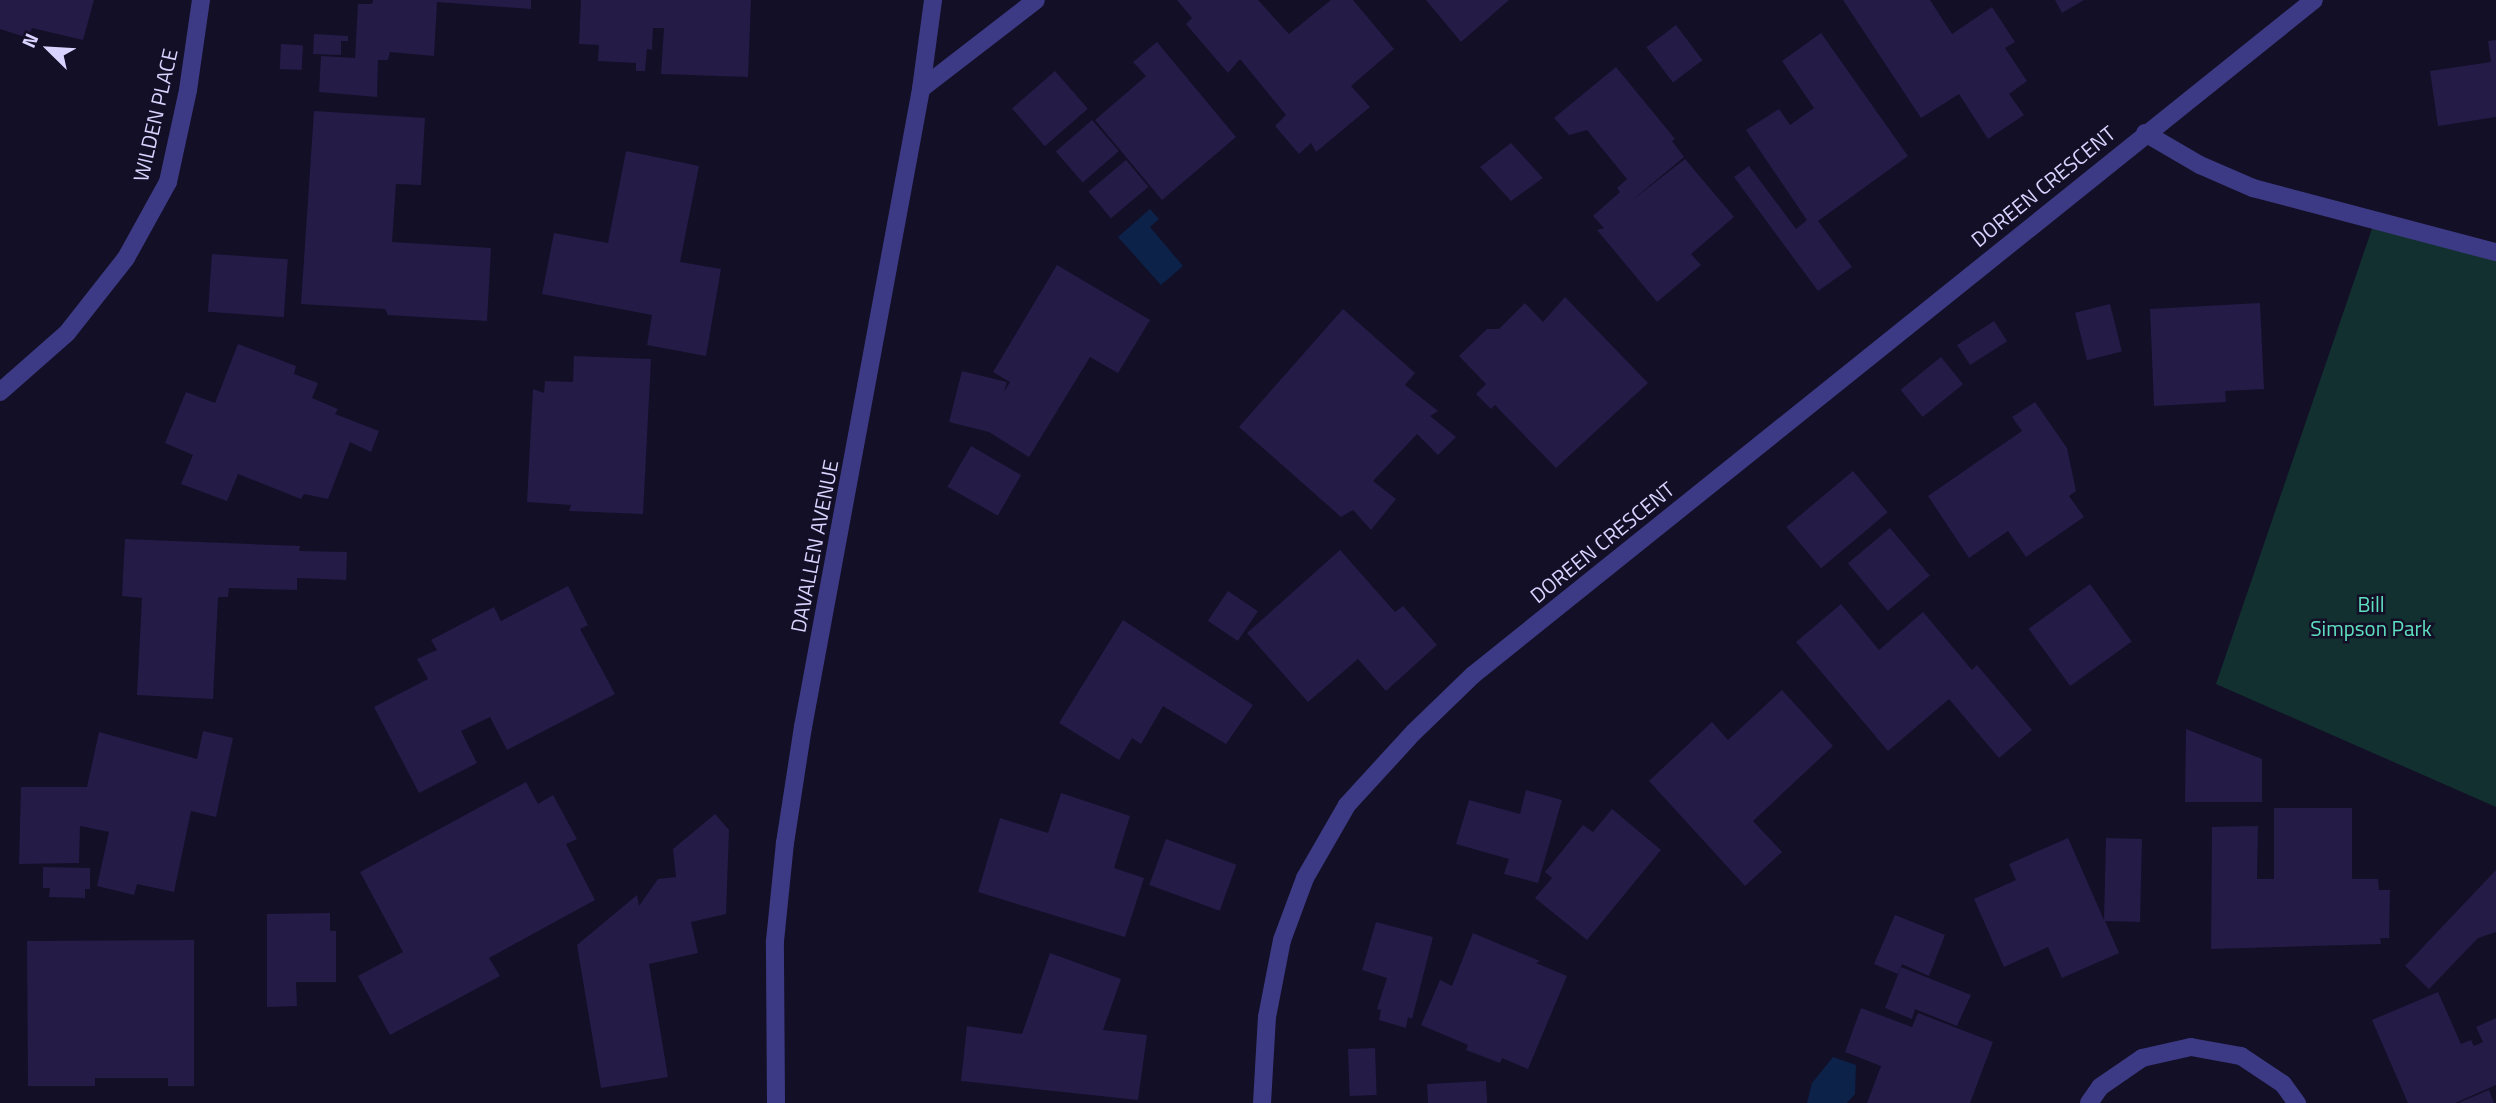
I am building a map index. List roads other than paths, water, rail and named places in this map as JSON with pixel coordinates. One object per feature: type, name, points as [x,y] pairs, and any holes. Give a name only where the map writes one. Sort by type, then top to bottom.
[{"type":"street","name":"WILDEN PLACE","points":[[0,392],[34,365],[66,332],[126,258],[167,182],[188,90],[201,0]]},
{"type":"street","name":"DAVALLEN AVENUE","points":[[776,1103],[775,941],[785,843],[803,727],[921,89],[933,0]]},
{"type":"street","points":[[921,89],[1036,0]]},
{"type":"street","name":"DOREEN CRESCENT","points":[[1262,1103],[1268,1017],[1282,940],[1305,878],[1355,796],[1473,675],[2314,0]]},
{"type":"street","name":"DOREEN CRESCENT","points":[[2145,133],[2200,165],[2253,188],[2496,252]]},
{"type":"street","points":[[2089,1103],[2100,1087],[2142,1058],[2191,1047],[2241,1056],[2283,1084],[2297,1103]]},
{"type":"water","points":[[1150,209],[1159,219],[1150,227],[1183,266],[1161,285],[1118,237]]},
{"type":"water","points":[[1833,1057],[1856,1065],[1855,1094],[1847,1103],[1807,1103],[1812,1083]]},
{"type":"park label","name":"Bill Simpson Park","points":[[2371,616]]}]
